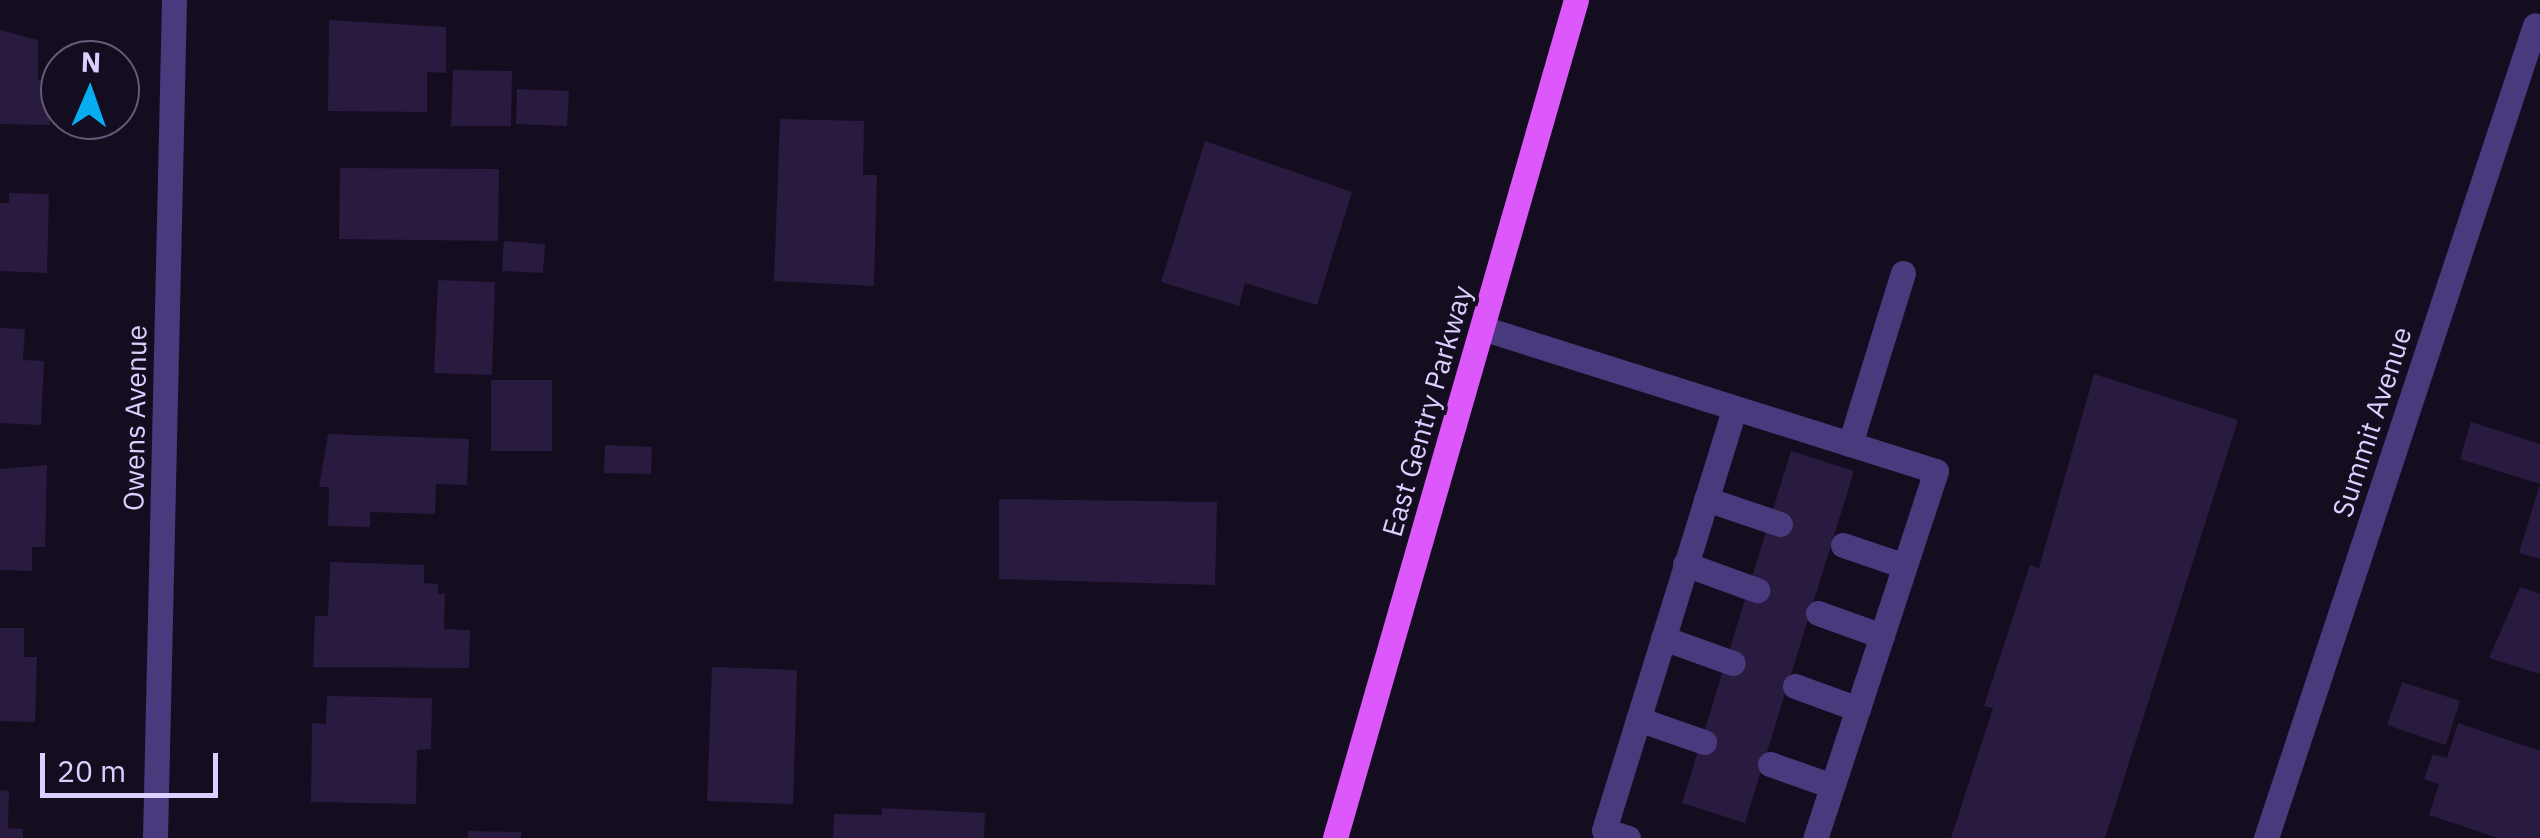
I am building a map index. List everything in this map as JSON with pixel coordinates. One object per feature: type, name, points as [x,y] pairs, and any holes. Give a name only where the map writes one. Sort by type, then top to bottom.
[{"type":"main road","name":"East Gentry Parkway","points":[[1335,838],[1482,328],[1571,1]]},
{"type":"street","name":"Owens Avenue","points":[[155,838],[174,0]]},
{"type":"street","name":"Summit Avenue","points":[[2266,838],[2535,25]]},
{"type":"street","points":[[1850,444],[1903,272]]},
{"type":"street","points":[[1482,328],[1936,471],[1815,838]]},
{"type":"street","points":[[1628,838],[1604,830],[1734,409]]},
{"type":"street","points":[[1706,498],[1780,524]]},
{"type":"street","points":[[1842,545],[1906,566]]},
{"type":"street","points":[[1685,564],[1757,590]]},
{"type":"street","points":[[1818,613],[1882,636]]},
{"type":"street","points":[[1662,638],[1733,664]]},
{"type":"street","points":[[1795,686],[1858,709]]},
{"type":"street","points":[[1638,719],[1704,742]]},
{"type":"street","points":[[1770,764],[1832,786]]},
{"type":"building","points":[[329,20],[446,27],[446,73],[427,72],[427,112],[328,111]]},
{"type":"building","points":[[0,30],[38,40],[40,125],[0,124]]},
{"type":"building","points":[[453,70],[512,71],[511,126],[451,126]]},
{"type":"building","points":[[517,89],[569,91],[567,126],[516,124]]},
{"type":"building","points":[[780,119],[864,121],[863,175],[877,175],[874,286],[774,281]]},
{"type":"building","points":[[1205,141],[1352,192],[1317,305],[1245,283],[1239,306],[1161,282]]},
{"type":"building","points":[[340,168],[499,169],[498,241],[339,239]]},
{"type":"building","points":[[9,193],[49,194],[47,273],[0,271],[0,203],[9,203]]},
{"type":"building","points":[[504,241],[545,244],[543,273],[502,271]]},
{"type":"building","points":[[438,280],[495,282],[492,375],[434,373]]},
{"type":"building","points":[[0,328],[25,329],[23,360],[44,361],[41,425],[0,423]]},
{"type":"building","points":[[2094,374],[2238,420],[2105,838],[1951,838],[1993,708],[1984,706],[2030,565],[2039,568]]},
{"type":"building","points":[[491,380],[552,380],[552,451],[491,451]]},
{"type":"building","points":[[2471,422],[2540,444],[2540,484],[2460,459]]},
{"type":"building","points":[[328,434],[469,439],[467,485],[436,484],[435,514],[370,512],[370,527],[328,526],[329,487],[319,487]]},
{"type":"building","points":[[605,445],[652,447],[651,474],[604,473]]},
{"type":"building","points":[[1791,451],[1854,471],[1745,823],[1682,803]]},
{"type":"building","points":[[47,465],[45,547],[32,547],[32,571],[0,570],[0,469]]},
{"type":"building","points":[[2540,487],[2540,559],[2519,553]]},
{"type":"building","points":[[999,499],[1217,502],[1215,585],[999,579]]},
{"type":"building","points":[[330,562],[424,565],[424,583],[438,584],[438,594],[445,594],[444,629],[470,630],[469,668],[313,667],[315,616],[328,616]]},
{"type":"building","points":[[2520,587],[2540,594],[2540,674],[2489,658]]},
{"type":"building","points":[[0,628],[24,628],[24,657],[37,657],[35,722],[0,721]]},
{"type":"building","points":[[712,667],[797,670],[793,804],[707,801]]},
{"type":"building","points":[[2402,682],[2460,701],[2446,745],[2387,725]]},
{"type":"building","points":[[327,696],[432,698],[431,749],[417,750],[416,804],[311,802],[312,723],[326,724]]},
{"type":"building","points":[[2458,723],[2540,751],[2540,838],[2498,838],[2429,815],[2439,784],[2424,779],[2433,754],[2447,758]]},
{"type":"building","points":[[0,790],[9,791],[8,828],[23,829],[23,838],[0,838]]},
{"type":"building","points":[[882,808],[985,813],[984,838],[833,838],[834,814],[882,815]]},
{"type":"building","points":[[468,831],[521,832],[521,838],[468,838]]}]
